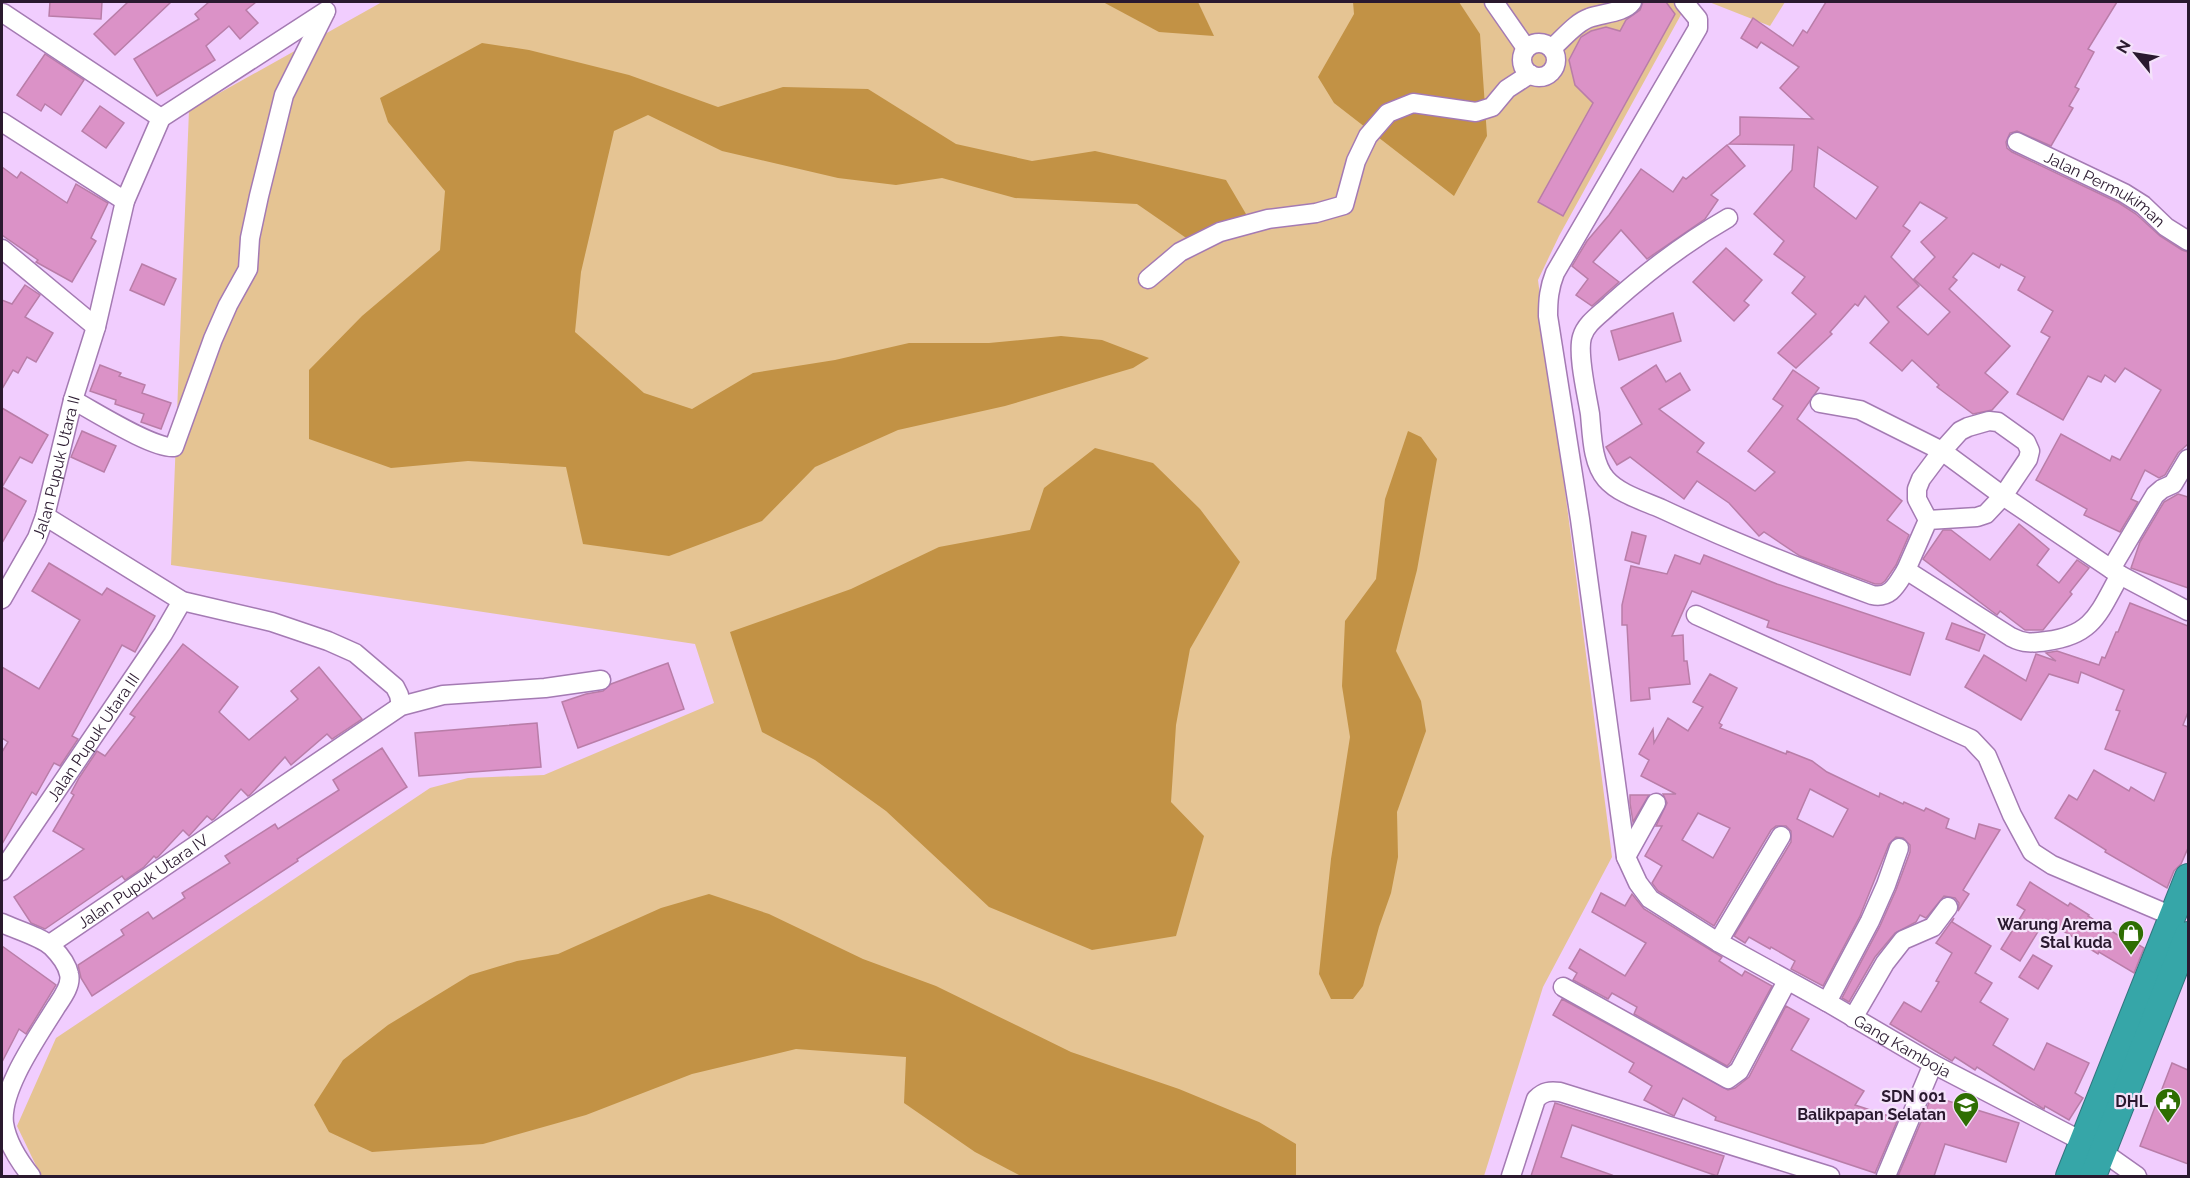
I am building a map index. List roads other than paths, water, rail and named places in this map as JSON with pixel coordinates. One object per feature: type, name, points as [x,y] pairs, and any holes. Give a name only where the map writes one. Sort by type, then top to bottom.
[{"type":"highway","points":[[2093,1176],[2093,1147],[2172,916],[2188,878]]},
{"type":"highway","points":[[2069,1176],[2093,1147],[2188,935]]},
{"type":"street","points":[[1494,2],[1526,48]]},
{"type":"street","points":[[1552,48],[1585,19],[1623,10],[1632,2]]},
{"type":"street","name":"Gang Kamboja","points":[[1684,2],[1698,19],[1698,28],[1555,273],[1548,300],[1548,316],[1580,519],[1626,857],[1638,883],[1650,898],[1718,942],[1933,1064],[2093,1147],[2138,1176]]},
{"type":"street","points":[[4,9],[161,118],[320,6]]},
{"type":"street","points":[[74,400],[125,429],[159,444],[174,447],[213,339],[248,269],[250,238],[257,204],[284,95],[320,6]]},
{"type":"street","points":[[1534,43],[1544,43],[1552,48],[1556,61],[1550,73],[1536,76],[1525,69],[1522,62],[1526,48],[1534,43]]},
{"type":"street","points":[[1148,279],[1180,252],[1220,232],[1268,219],[1316,213],[1344,205],[1356,161],[1368,136],[1388,113],[1413,103],[1476,112],[1492,107],[1507,89],[1530,74]]},
{"type":"street","name":"Jalan Pupuk Utara II","points":[[2,599],[38,538],[74,400],[96,327],[125,201],[161,118]]},
{"type":"street","points":[[2,122],[125,201]]},
{"type":"street","name":"Jalan Permukiman","points":[[2017,142],[2135,199],[2166,227],[2188,241]]},
{"type":"street","points":[[1728,218],[1665,258],[1585,330],[1581,348],[1596,455],[1606,480],[1683,519],[1803,570],[1879,597],[1891,593],[1906,570],[1928,520]]},
{"type":"street","points":[[2,249],[96,327]]},
{"type":"street","points":[[1820,403],[1860,410],[1942,451],[2003,496],[2116,572],[2188,611]]},
{"type":"street","points":[[1989,421],[2006,426],[2026,442],[2030,451],[2028,459],[2003,496],[1990,510],[1981,516],[1928,520],[1917,499],[1917,489],[1921,479],[1953,437],[1968,427],[1989,421]]},
{"type":"street","points":[[1906,570],[2010,638],[2029,644],[2075,636],[2089,626],[2155,495],[2173,484],[2188,459]]},
{"type":"street","points":[[45,516],[182,601],[272,622],[355,653],[395,687],[401,706]]},
{"type":"street","name":"Jalan Pupuk Utara III","points":[[2,871],[163,634],[182,601]]},
{"type":"street","points":[[1696,615],[1971,739],[1987,756],[2012,815],[2032,852],[2052,865],[2172,916]]},
{"type":"street","name":"Jalan Pupuk Utara IV","points":[[50,944],[401,706],[443,695],[545,688],[601,680]]},
{"type":"street","points":[[1626,857],[1656,803]]},
{"type":"street","points":[[1718,942],[1781,836]]},
{"type":"street","points":[[1827,1002],[1870,921],[1899,848]]},
{"type":"street","points":[[1853,1017],[1885,963],[1903,940],[1933,927],[1948,907]]},
{"type":"street","points":[[2,923],[50,944],[70,974],[68,986],[34,1040],[10,1086],[3,1121],[15,1152],[31,1176]]},
{"type":"street","points":[[1563,987],[1728,1079],[1739,1071],[1788,981]]},
{"type":"street","points":[[1886,1176],[1933,1064]]},
{"type":"street","points":[[1511,1176],[1536,1099],[1548,1091],[1560,1092],[1830,1176]]},
{"type":"place","name":"Warung Arema Stal kuda","points":[[2131,956]]},
{"type":"place","name":"DHL","points":[[2168,1124]]},
{"type":"place","name":"SDN 001 Balikpapan Selatan","points":[[1966,1128]]}]
